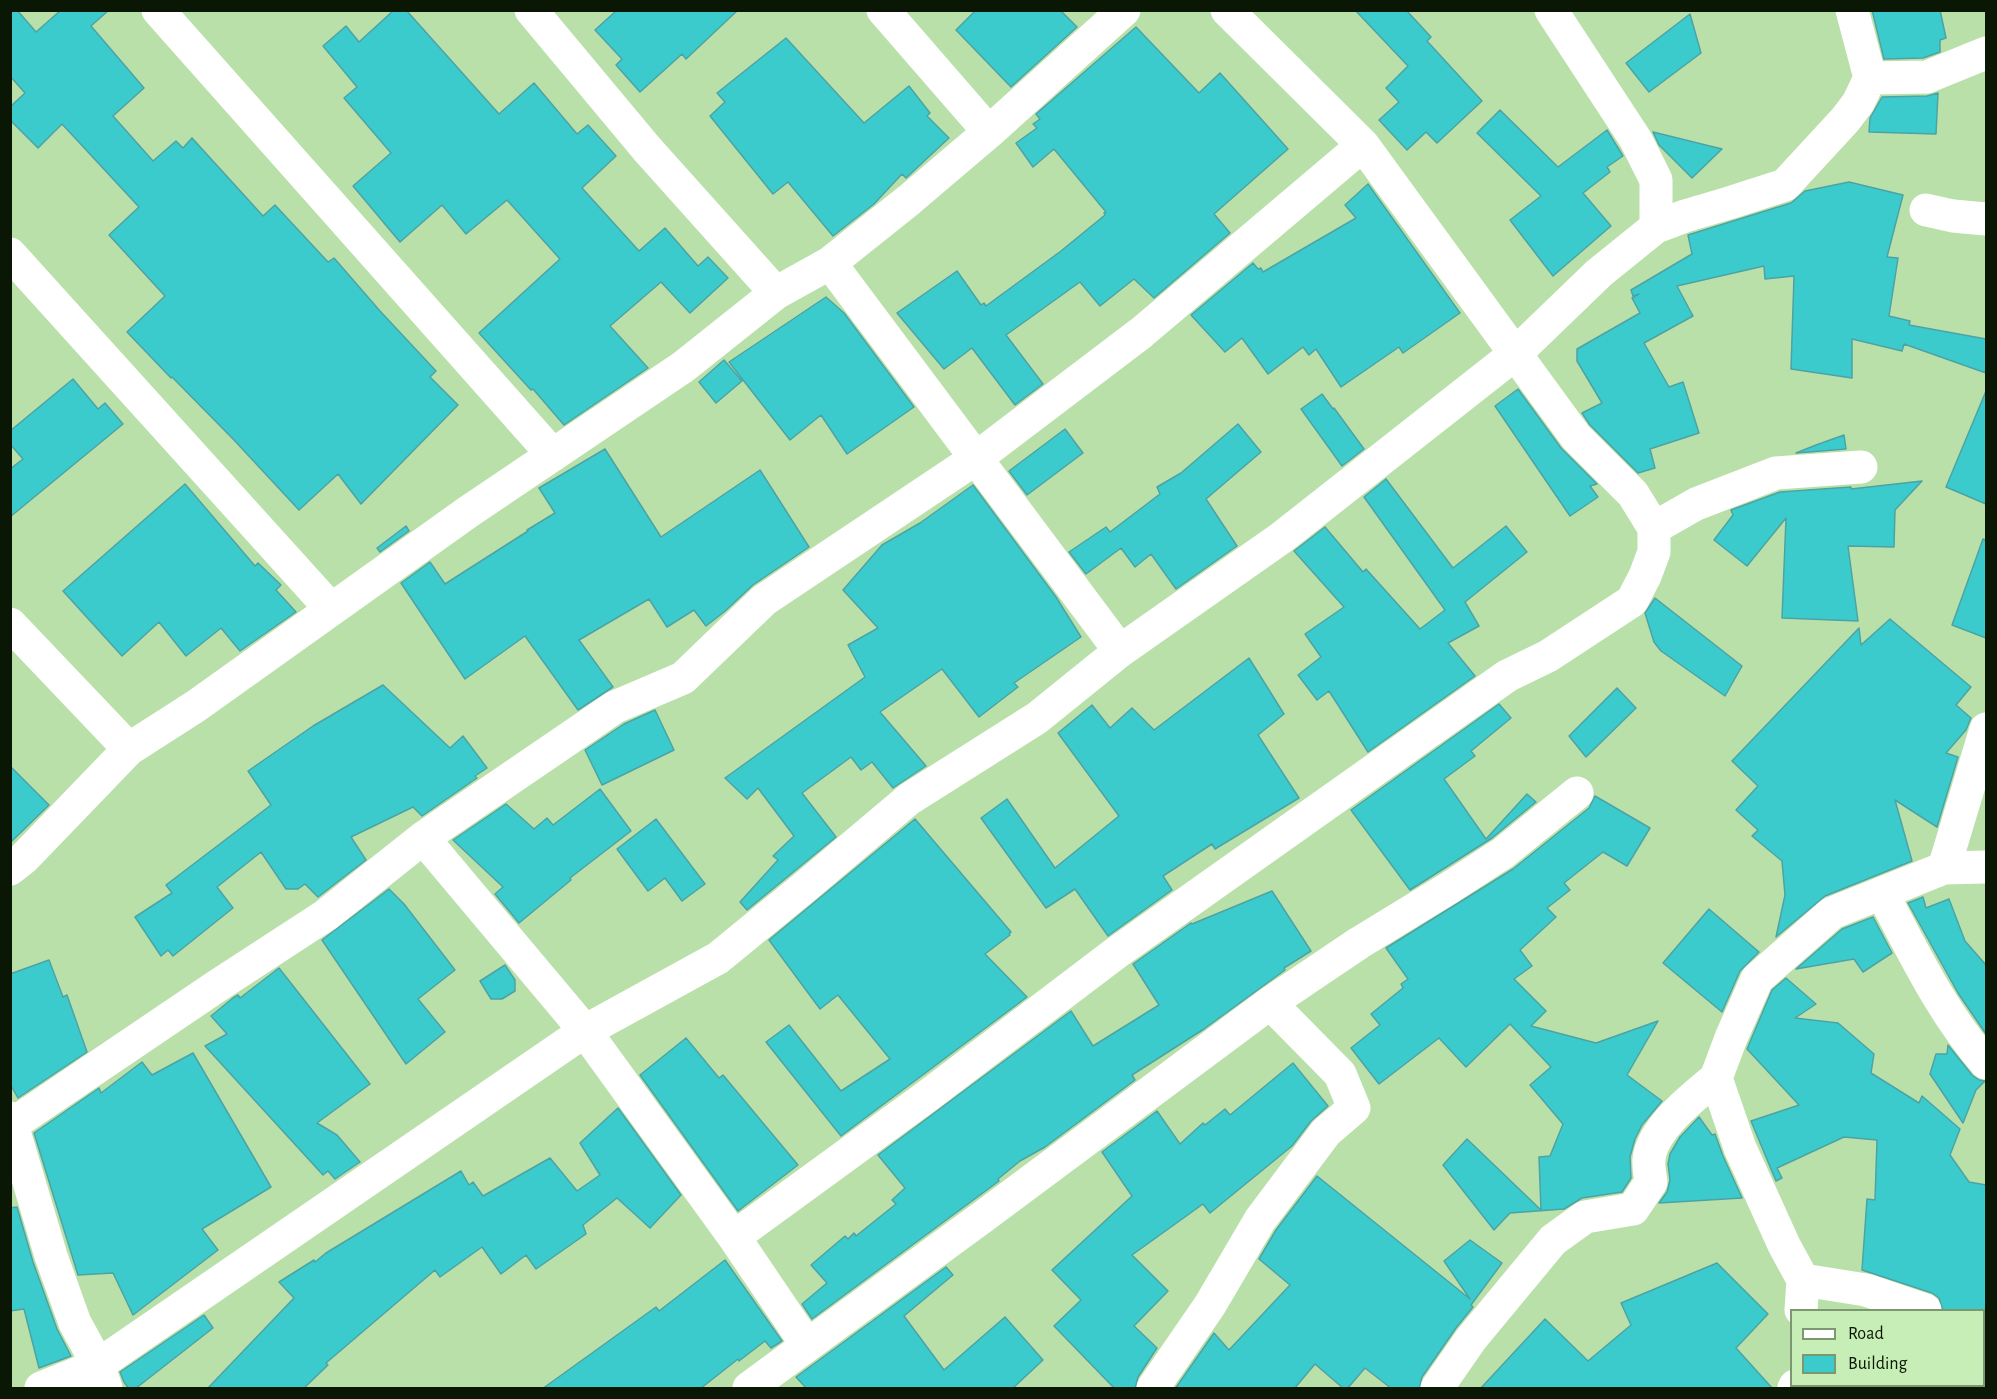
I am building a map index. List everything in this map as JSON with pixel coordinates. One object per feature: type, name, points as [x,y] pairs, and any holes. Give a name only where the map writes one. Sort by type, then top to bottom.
[{"type":"street","points":[[158,10],[553,455]]},
{"type":"street","points":[[531,10],[647,149],[776,293]]},
{"type":"street","points":[[883,10],[989,132]]},
{"type":"street","points":[[10,869],[24,858],[129,749],[196,706],[331,609],[683,367],[776,293],[830,263],[909,201],[1124,10]]},
{"type":"street","points":[[734,1237],[926,1097],[1116,953],[1507,676],[1548,656],[1632,601],[1645,576],[1654,552],[1654,528],[1633,494],[1576,437],[1363,144],[1227,10]]},
{"type":"street","points":[[1551,10],[1636,140],[1656,180],[1656,227]]},
{"type":"street","points":[[41,1389],[102,1377],[585,1031],[718,958],[909,799],[1037,718],[1120,651],[1281,538],[1515,354],[1599,273],[1656,227],[1785,184],[1845,120],[1858,103],[1870,78],[1851,10]]},
{"type":"street","points":[[1870,78],[1928,77],[1986,53]]},
{"type":"street","points":[[102,1377],[75,1323],[51,1256],[12,1121],[326,915],[423,838],[615,707],[683,678],[764,600],[975,459],[1141,333],[1363,144]]},
{"type":"street","points":[[1926,210],[1953,216],[1986,219]]},
{"type":"street","points":[[10,254],[331,609]]},
{"type":"street","points":[[830,263],[1120,651]]},
{"type":"street","points":[[1654,528],[1696,504],[1776,473],[1861,467]]},
{"type":"street","points":[[10,624],[129,749]]},
{"type":"street","points":[[1944,868],[1986,729]]},
{"type":"street","points":[[749,1389],[1270,1003],[1359,943],[1503,853],[1577,793]]},
{"type":"street","points":[[423,838],[585,1031],[734,1237],[807,1345]]},
{"type":"street","points":[[1437,1389],[1471,1339],[1553,1240],[1585,1217],[1633,1209],[1651,1182],[1648,1160],[1653,1141],[1684,1105],[1716,1078],[1757,978],[1832,913],[1944,868],[1986,867]]},
{"type":"street","points":[[1882,892],[1932,987],[1968,1042],[1986,1063]]},
{"type":"street","points":[[1153,1389],[1210,1305],[1260,1220],[1326,1132],[1354,1108],[1340,1074],[1270,1003]]},
{"type":"street","points":[[1716,1078],[1740,1148],[1784,1245],[1802,1295],[1866,1290],[1919,1309]]},
{"type":"building","points":[[10,10],[17,10],[36,32],[61,10],[109,10],[91,26],[144,88],[113,116],[153,161],[176,141],[183,148],[192,138],[263,216],[275,205],[328,262],[334,258],[436,371],[430,377],[458,405],[361,504],[338,474],[299,510],[234,440],[127,332],[165,296],[109,235],[139,207],[62,124],[38,148],[10,120],[10,107],[25,93],[10,76]]},
{"type":"building","points":[[394,10],[406,10],[499,114],[534,83],[577,134],[588,125],[616,156],[582,188],[639,251],[665,228],[698,266],[708,257],[728,278],[690,313],[661,282],[610,326],[648,368],[564,425],[479,333],[560,259],[507,200],[466,234],[442,205],[400,242],[353,186],[391,153],[344,98],[357,87],[323,46],[346,26],[359,42]]},
{"type":"building","points":[[617,10],[738,10],[686,59],[682,54],[640,92],[616,65],[622,59],[595,30]]},
{"type":"building","points":[[976,10],[1060,10],[1077,27],[1011,87],[956,30]]},
{"type":"building","points":[[1355,10],[1406,10],[1431,37],[1427,41],[1482,101],[1437,143],[1426,132],[1407,150],[1379,120],[1399,102],[1386,88],[1408,66]]},
{"type":"building","points":[[1872,10],[1940,10],[1946,38],[1940,40],[1940,52],[1923,58],[1884,59]]},
{"type":"building","points":[[1690,14],[1701,53],[1649,92],[1626,63]]},
{"type":"building","points":[[1136,27],[1199,93],[1220,73],[1288,149],[1214,214],[1230,233],[1154,298],[1134,279],[1100,306],[1080,282],[1006,335],[1043,384],[1015,405],[972,348],[944,369],[897,313],[957,271],[981,305],[984,303],[986,306],[1061,251],[1105,215],[1106,212],[1054,149],[1033,167],[1016,143],[1037,128],[1033,124],[1040,119],[1036,114]]},
{"type":"building","points":[[786,38],[864,123],[909,86],[930,113],[927,116],[949,138],[906,178],[902,174],[874,204],[833,236],[788,182],[773,194],[710,116],[725,102],[717,93]]},
{"type":"building","points":[[1938,93],[1936,134],[1869,132],[1870,118],[1882,97],[1927,96]]},
{"type":"building","points":[[1500,110],[1558,167],[1607,130],[1623,156],[1607,167],[1610,172],[1583,193],[1611,226],[1553,276],[1510,220],[1541,196],[1477,133]]},
{"type":"building","points":[[1653,132],[1722,149],[1692,178],[1659,145]]},
{"type":"building","points":[[1849,182],[1903,195],[1887,257],[1898,258],[1889,316],[1910,321],[1909,325],[1986,339],[1986,373],[1904,344],[1902,351],[1852,339],[1852,378],[1791,369],[1794,276],[1765,279],[1764,266],[1677,286],[1693,316],[1644,343],[1669,387],[1683,382],[1699,433],[1650,449],[1655,468],[1638,473],[1590,425],[1582,413],[1602,403],[1577,361],[1577,349],[1640,313],[1632,298],[1639,294],[1633,296],[1631,290],[1692,254],[1688,235],[1791,203],[1805,191]]},
{"type":"building","points":[[1368,184],[1460,313],[1403,353],[1399,347],[1341,387],[1316,349],[1309,355],[1303,347],[1268,374],[1242,338],[1225,352],[1191,315],[1253,263],[1263,272],[1356,218],[1345,205]]},
{"type":"building","points":[[826,297],[844,313],[914,407],[847,454],[821,415],[790,440],[729,362]]},
{"type":"building","points":[[724,360],[742,381],[716,403],[699,382]]},
{"type":"building","points":[[73,379],[98,409],[105,403],[123,424],[10,517],[10,469],[23,459],[10,444],[10,431]]},
{"type":"building","points":[[1518,389],[1561,448],[1597,484],[1590,486],[1598,497],[1570,516],[1495,406]]},
{"type":"building","points":[[1986,391],[1986,504],[1946,487]]},
{"type":"building","points":[[1322,394],[1364,449],[1342,466],[1301,409]]},
{"type":"building","points":[[1238,424],[1261,452],[1206,499],[1237,546],[1176,589],[1151,554],[1135,567],[1121,548],[1086,574],[1069,552],[1106,527],[1110,532],[1160,494],[1157,487],[1181,473]]},
{"type":"building","points":[[1065,429],[1083,453],[1027,495],[1009,471]]},
{"type":"building","points":[[1844,435],[1846,449],[1796,453],[1816,445]]},
{"type":"building","points":[[605,449],[661,537],[760,470],[809,547],[753,585],[706,626],[694,610],[667,627],[649,599],[579,640],[613,687],[578,710],[525,636],[465,679],[401,583],[430,562],[445,584],[528,531],[555,513],[539,488]]},
{"type":"building","points":[[1386,479],[1453,568],[1506,526],[1527,552],[1465,602],[1479,626],[1448,643],[1475,676],[1368,752],[1329,691],[1317,700],[1298,675],[1321,657],[1305,634],[1344,607],[1294,551],[1325,527],[1363,572],[1366,569],[1420,629],[1445,610],[1364,497]]},
{"type":"building","points":[[1922,481],[1895,510],[1894,547],[1848,546],[1858,621],[1782,618],[1786,518],[1747,566],[1714,540],[1733,515],[1731,510],[1780,492],[1851,487],[1851,489]]},
{"type":"building","points":[[185,484],[255,566],[258,563],[281,585],[276,590],[296,612],[240,651],[221,628],[186,656],[159,622],[122,656],[63,591]]},
{"type":"building","points":[[973,485],[1056,597],[1081,637],[1014,683],[1018,687],[979,717],[942,669],[880,712],[926,766],[893,788],[872,762],[861,770],[851,757],[802,793],[836,837],[747,910],[740,902],[778,860],[773,856],[794,836],[758,788],[747,799],[725,778],[865,677],[848,645],[878,628],[843,590],[882,545],[920,523]]},
{"type":"building","points":[[406,526],[409,531],[380,552],[377,548]]},
{"type":"building","points":[[1983,539],[1986,540],[1986,638],[1952,625]]},
{"type":"building","points":[[1655,598],[1742,666],[1725,696],[1661,651],[1654,642],[1645,613]]},
{"type":"building","points":[[1890,619],[1971,687],[1956,705],[1971,718],[1966,730],[1946,753],[1958,757],[1937,827],[1895,800],[1912,861],[1825,896],[1776,937],[1785,895],[1782,861],[1752,836],[1758,830],[1736,810],[1758,786],[1732,761],[1859,628],[1861,645]]},
{"type":"building","points":[[1249,658],[1284,714],[1258,735],[1299,798],[1215,849],[1212,844],[1163,876],[1172,890],[1108,936],[1075,889],[1046,908],[981,818],[1007,799],[1055,868],[1119,816],[1058,733],[1092,705],[1110,728],[1132,708],[1154,730]]},
{"type":"building","points":[[383,685],[450,748],[463,736],[487,768],[475,776],[477,778],[422,816],[413,807],[351,837],[366,860],[318,897],[305,884],[298,889],[286,889],[261,852],[217,887],[233,908],[173,956],[168,950],[161,956],[135,917],[172,893],[166,885],[271,805],[248,771],[313,726]]},
{"type":"building","points":[[1617,688],[1636,708],[1586,757],[1569,736]]},
{"type":"building","points":[[1499,704],[1511,718],[1471,751],[1475,756],[1444,779],[1486,839],[1527,794],[1536,802],[1492,838],[1410,890],[1351,810]]},
{"type":"building","points":[[655,710],[674,750],[602,785],[585,750],[624,724]]},
{"type":"building","points":[[10,766],[49,805],[10,843]]},
{"type":"building","points":[[600,789],[631,831],[570,878],[571,880],[519,923],[495,894],[503,887],[453,840],[506,804],[534,829],[547,818],[553,825]]},
{"type":"building","points":[[1595,796],[1650,828],[1627,866],[1603,852],[1564,883],[1570,890],[1547,908],[1556,917],[1520,950],[1532,966],[1514,979],[1546,1011],[1531,1026],[1596,1043],[1658,1021],[1627,1075],[1662,1101],[1642,1125],[1635,1139],[1630,1157],[1631,1178],[1622,1192],[1582,1198],[1564,1209],[1510,1213],[1494,1230],[1443,1165],[1467,1139],[1541,1210],[1539,1157],[1550,1156],[1563,1124],[1530,1085],[1551,1067],[1510,1024],[1466,1067],[1439,1038],[1379,1084],[1351,1048],[1380,1025],[1371,1014],[1403,988],[1401,984],[1408,979],[1386,948],[1513,869],[1589,808]]},
{"type":"building","points":[[656,819],[705,884],[682,901],[665,878],[648,891],[617,849]]},
{"type":"building","points":[[915,819],[1011,932],[985,954],[1027,997],[841,1136],[766,1042],[789,1025],[841,1091],[890,1059],[838,995],[820,1009],[769,940]]},
{"type":"building","points":[[389,889],[404,904],[455,970],[418,999],[445,1032],[406,1064],[322,940]]},
{"type":"building","points":[[1272,891],[1311,951],[1284,968],[1285,970],[1204,1029],[1132,1075],[1135,1080],[1045,1147],[1020,1161],[998,1179],[999,1181],[812,1319],[802,1304],[827,1283],[811,1265],[845,1236],[848,1239],[854,1233],[856,1236],[896,1204],[892,1200],[905,1188],[878,1155],[1071,1011],[1093,1046],[1159,1005],[1133,964],[1191,923]]},
{"type":"building","points":[[1923,897],[1926,908],[1949,899],[1965,941],[1986,965],[1986,1034],[1958,993],[1908,903]]},
{"type":"building","points":[[1709,909],[1759,952],[1740,971],[1722,1012],[1663,963]]},
{"type":"building","points":[[1873,917],[1892,953],[1863,972],[1854,959],[1796,969],[1842,929]]},
{"type":"building","points":[[49,960],[63,997],[67,995],[87,1052],[18,1098],[10,1084],[10,974]]},
{"type":"building","points":[[505,965],[515,980],[515,991],[502,999],[491,999],[480,981]]},
{"type":"building","points":[[279,968],[370,1084],[317,1123],[337,1135],[360,1162],[335,1179],[328,1171],[323,1175],[205,1046],[227,1034],[211,1016],[233,998],[238,995],[240,998]]},
{"type":"building","points":[[1786,978],[1816,1004],[1795,1018],[1838,1023],[1874,1054],[1871,1073],[1919,1103],[1922,1096],[1960,1129],[1950,1155],[1969,1182],[1986,1185],[1986,1311],[1985,1309],[1942,1309],[1939,1298],[1932,1293],[1862,1270],[1867,1199],[1875,1200],[1877,1140],[1844,1137],[1777,1168],[1782,1178],[1776,1181],[1751,1121],[1799,1105],[1747,1049],[1772,990]]},
{"type":"building","points":[[686,1038],[719,1078],[723,1075],[798,1165],[738,1211],[640,1075]]},
{"type":"building","points":[[1948,1045],[1972,1075],[1985,1081],[1976,1090],[1963,1123],[1930,1074],[1936,1054],[1947,1054]]},
{"type":"building","points":[[193,1053],[271,1187],[202,1229],[218,1250],[133,1315],[113,1273],[78,1275],[34,1133],[99,1088],[101,1093],[142,1062],[152,1075]]},
{"type":"building","points":[[1293,1063],[1328,1106],[1311,1121],[1292,1146],[1210,1213],[1203,1204],[1132,1255],[1168,1291],[1134,1326],[1157,1348],[1138,1377],[1135,1389],[1115,1389],[1054,1326],[1081,1300],[1052,1270],[1132,1196],[1102,1152],[1157,1111],[1180,1144],[1203,1123],[1205,1125],[1225,1109],[1230,1115]]},
{"type":"building","points":[[618,1108],[681,1195],[650,1228],[617,1198],[583,1225],[586,1234],[536,1269],[526,1255],[501,1274],[482,1247],[440,1277],[435,1270],[326,1363],[328,1365],[303,1389],[207,1389],[294,1298],[279,1282],[461,1171],[469,1185],[473,1182],[483,1196],[550,1158],[577,1191],[600,1175],[580,1143]]},
{"type":"building","points":[[1699,1117],[1712,1135],[1715,1134],[1742,1198],[1659,1203],[1667,1192],[1670,1180],[1668,1164],[1670,1154],[1680,1137]]},
{"type":"building","points":[[1317,1176],[1470,1299],[1444,1261],[1470,1240],[1502,1263],[1422,1377],[1419,1389],[1392,1389],[1365,1368],[1347,1389],[1344,1389],[1315,1364],[1294,1389],[1175,1389],[1214,1333],[1229,1350],[1290,1285],[1259,1259],[1276,1230]]},
{"type":"building","points":[[17,1207],[33,1262],[57,1329],[71,1356],[39,1368],[24,1309],[10,1311],[10,1208]]},
{"type":"building","points":[[725,1260],[782,1341],[771,1348],[765,1341],[700,1389],[542,1389],[656,1307],[659,1311]]},
{"type":"building","points":[[1717,1263],[1768,1314],[1736,1348],[1773,1389],[1480,1389],[1545,1319],[1588,1361],[1631,1325],[1621,1303]]},
{"type":"building","points":[[946,1267],[953,1275],[904,1316],[944,1370],[1005,1317],[1043,1360],[1012,1389],[807,1389],[796,1377]]},
{"type":"building","points":[[204,1315],[213,1328],[135,1389],[129,1389],[120,1372]]}]
